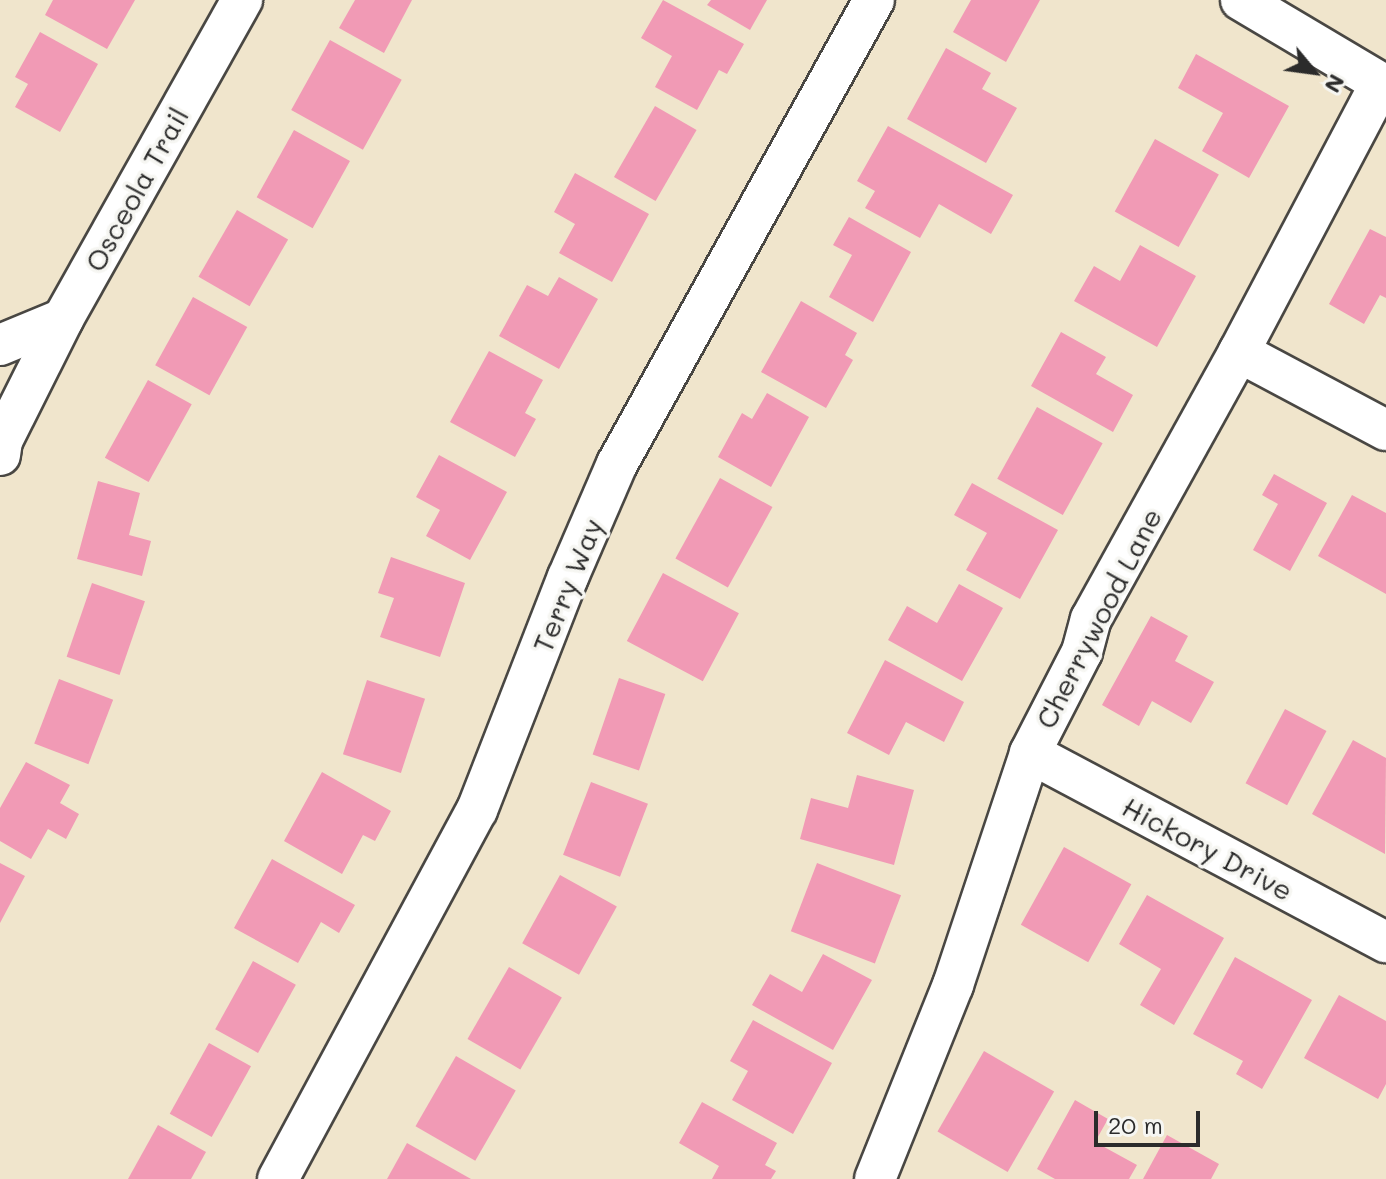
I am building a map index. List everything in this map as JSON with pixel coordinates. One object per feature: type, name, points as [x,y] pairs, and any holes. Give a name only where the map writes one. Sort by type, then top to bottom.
[{"type":"street","name":"Osceola Trail","points":[[0,455],[2,441],[63,319],[242,0]]},
{"type":"street","name":"Terry Way","points":[[278,1179],[477,810],[568,577],[617,464],[874,0]]},
{"type":"street","points":[[1241,0],[1384,85]]},
{"type":"street","name":"Cherrywood Lane","points":[[876,1179],[953,985],[1030,753],[1082,652],[1091,619],[1384,85]]},
{"type":"street","points":[[0,345],[63,319]]},
{"type":"street","points":[[1239,352],[1386,430]]},
{"type":"street","name":"Hickory Drive","points":[[1030,753],[1386,942]]},
{"type":"building","points":[[53,0],[135,0],[107,49],[45,15]]},
{"type":"building","points":[[355,0],[412,0],[384,53],[339,28]]},
{"type":"building","points":[[663,0],[744,44],[727,74],[719,70],[697,110],[655,87],[672,56],[641,38]]},
{"type":"building","points":[[711,0],[767,0],[750,30],[707,5]]},
{"type":"building","points":[[971,0],[1040,0],[1006,62],[953,32]]},
{"type":"building","points":[[40,32],[98,64],[60,132],[15,107],[28,84],[15,77]]},
{"type":"building","points":[[330,40],[402,80],[363,150],[291,110]]},
{"type":"building","points":[[946,48],[991,73],[982,89],[1017,108],[986,163],[907,119]]},
{"type":"building","points":[[1196,54],[1289,106],[1249,178],[1202,151],[1223,113],[1178,88]]},
{"type":"building","points":[[655,106],[697,130],[656,201],[614,177]]},
{"type":"building","points":[[888,126],[1013,195],[991,234],[939,204],[920,238],[865,208],[875,191],[857,181]]},
{"type":"building","points":[[294,130],[350,161],[313,228],[257,197]]},
{"type":"building","points":[[1155,139],[1219,174],[1179,247],[1115,212]]},
{"type":"building","points":[[575,173],[649,214],[612,282],[559,253],[575,224],[554,212]]},
{"type":"building","points":[[237,210],[288,240],[250,306],[199,277]]},
{"type":"building","points":[[849,217],[911,252],[873,322],[829,297],[852,255],[833,245]]},
{"type":"building","points":[[1370,229],[1386,237],[1386,298],[1380,295],[1364,324],[1329,304]]},
{"type":"building","points":[[1140,245],[1196,276],[1157,347],[1074,301],[1094,266],[1120,281]]},
{"type":"building","points":[[559,277],[598,299],[559,369],[499,336],[527,285],[548,296]]},
{"type":"building","points":[[193,297],[247,327],[209,395],[155,365]]},
{"type":"building","points":[[801,301],[857,333],[845,355],[853,360],[826,408],[761,372]]},
{"type":"building","points":[[1061,332],[1106,357],[1096,374],[1133,395],[1113,432],[1031,386]]},
{"type":"building","points":[[489,351],[543,380],[525,413],[536,419],[515,457],[450,422]]},
{"type":"building","points":[[148,380],[192,404],[149,482],[105,458]]},
{"type":"building","points":[[767,393],[809,417],[771,487],[718,457],[742,413],[752,419]]},
{"type":"building","points":[[1037,407],[1103,443],[1063,515],[997,479]]},
{"type":"building","points":[[439,455],[507,492],[470,560],[426,536],[440,510],[416,497]]},
{"type":"building","points":[[1274,474],[1327,503],[1290,571],[1253,550],[1278,504],[1262,495]]},
{"type":"building","points":[[720,478],[772,507],[728,588],[675,558]]},
{"type":"building","points":[[98,481],[140,493],[129,535],[151,541],[142,576],[77,559]]},
{"type":"building","points":[[972,483],[1058,530],[1020,599],[966,570],[987,533],[954,515]]},
{"type":"building","points":[[1352,495],[1386,513],[1386,594],[1318,556]]},
{"type":"building","points":[[391,557],[465,583],[440,657],[380,637],[394,598],[378,593]]},
{"type":"building","points":[[663,573],[739,613],[703,681],[627,641]]},
{"type":"building","points":[[92,583],[145,601],[120,675],[67,657]]},
{"type":"building","points":[[959,584],[1003,608],[962,681],[888,640],[907,606],[937,623]]},
{"type":"building","points":[[1151,616],[1188,636],[1175,661],[1214,682],[1191,723],[1152,701],[1139,726],[1102,705]]},
{"type":"building","points":[[885,660],[964,702],[944,742],[906,722],[889,755],[847,733]]},
{"type":"building","points":[[619,678],[665,694],[639,771],[593,755]]},
{"type":"building","points":[[59,679],[113,700],[88,764],[34,743]]},
{"type":"building","points":[[367,680],[425,699],[401,773],[343,754]]},
{"type":"building","points":[[1285,709],[1326,731],[1287,805],[1246,783]]},
{"type":"building","points":[[1353,740],[1386,758],[1385,854],[1312,814]]},
{"type":"building","points":[[26,762],[70,785],[60,803],[79,814],[66,839],[48,829],[31,859],[0,841],[0,808]]},
{"type":"building","points":[[322,772],[391,811],[375,841],[363,835],[342,874],[284,841]]},
{"type":"building","points":[[857,775],[914,790],[894,865],[800,839],[811,798],[848,808]]},
{"type":"building","points":[[591,782],[648,804],[620,877],[563,855]]},
{"type":"building","points":[[1064,847],[1131,884],[1088,962],[1021,925]]},
{"type":"building","points":[[272,859],[355,905],[339,933],[321,922],[298,963],[234,928]]},
{"type":"building","points":[[0,863],[25,876],[0,923]]},
{"type":"building","points":[[817,863],[901,895],[875,963],[791,931]]},
{"type":"building","points":[[560,875],[617,907],[579,975],[522,943]]},
{"type":"building","points":[[1147,895],[1224,938],[1174,1025],[1140,1005],[1161,969],[1119,944]]},
{"type":"building","points":[[823,954],[872,980],[833,1050],[752,1005],[770,974],[802,992]]},
{"type":"building","points":[[1235,957],[1312,1000],[1262,1089],[1236,1074],[1243,1061],[1193,1034]]},
{"type":"building","points":[[253,961],[296,985],[258,1053],[215,1029]]},
{"type":"building","points":[[509,967],[562,998],[520,1069],[468,1039]]},
{"type":"building","points":[[1339,995],[1386,1021],[1386,1084],[1378,1099],[1304,1058]]},
{"type":"building","points":[[753,1020],[832,1063],[793,1134],[732,1100],[748,1071],[730,1061]]},
{"type":"building","points":[[209,1043],[251,1066],[212,1137],[170,1114]]},
{"type":"building","points":[[984,1051],[1054,1092],[1008,1172],[938,1132]]},
{"type":"building","points":[[456,1056],[516,1090],[475,1161],[416,1126]]},
{"type":"building","points":[[1075,1100],[1108,1119],[1095,1142],[1137,1165],[1129,1179],[1055,1179],[1037,1169]]},
{"type":"building","points":[[702,1102],[777,1143],[765,1165],[776,1171],[771,1179],[712,1179],[719,1166],[679,1143]]},
{"type":"building","points":[[158,1125],[206,1152],[191,1179],[128,1179]]},
{"type":"building","points":[[1167,1135],[1219,1164],[1211,1179],[1143,1179]]},
{"type":"building","points":[[407,1143],[471,1179],[387,1179]]}]
